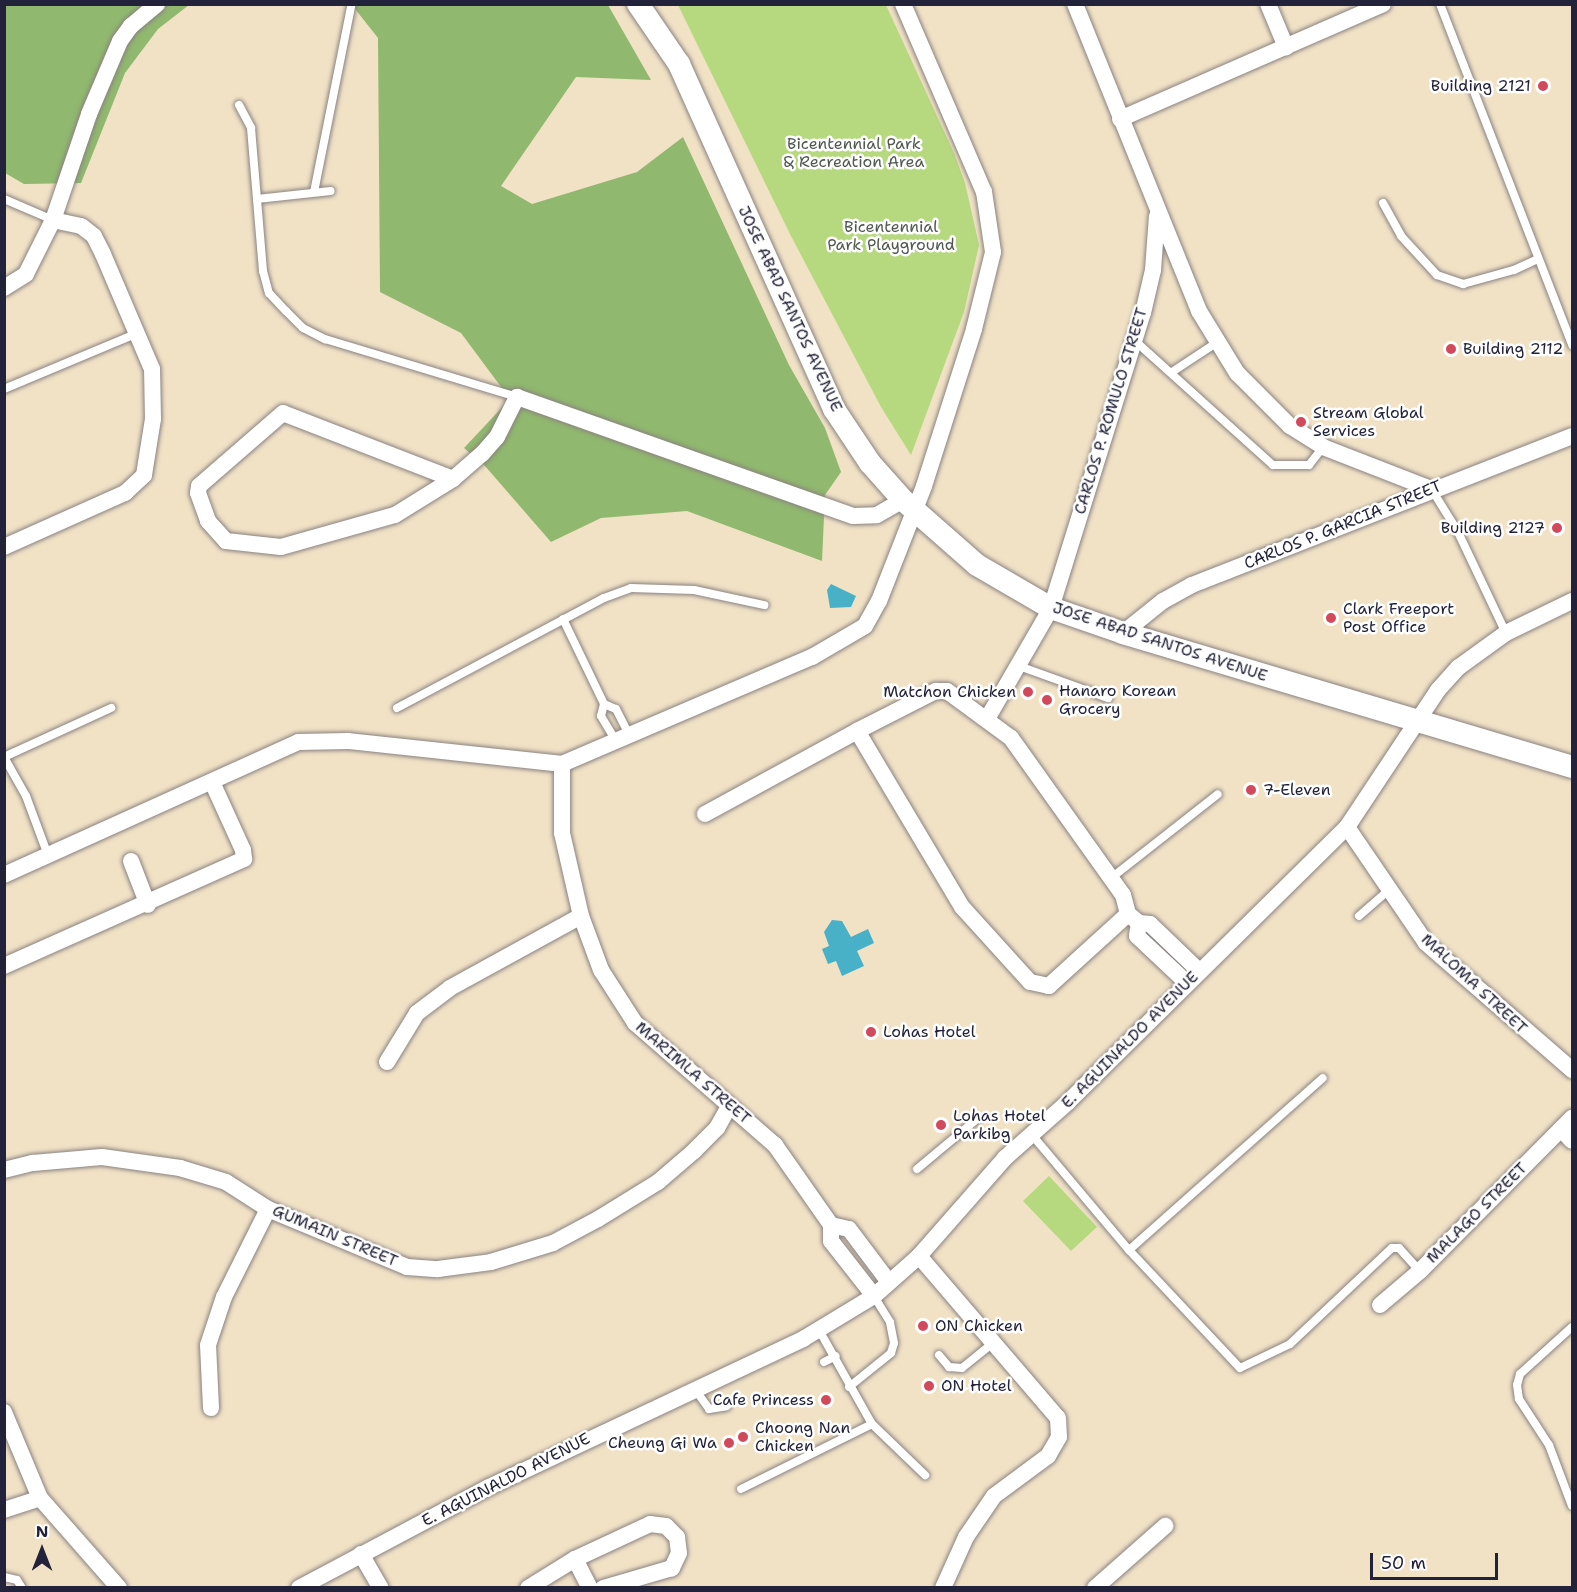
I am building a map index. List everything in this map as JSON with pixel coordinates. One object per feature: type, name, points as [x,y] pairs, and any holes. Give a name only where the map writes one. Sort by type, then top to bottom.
[{"type":"main road","name":"JOSE ABAD SANTOS AVENUE","points":[[638,4],[679,64],[834,409],[870,463],[909,506],[977,565],[1052,608],[1124,633],[1572,767]]},
{"type":"street","points":[[4,288],[26,274],[53,220],[112,57],[131,26],[157,4]]},
{"type":"street","points":[[4,875],[298,742],[348,741],[562,764],[624,740],[812,657],[865,626],[879,601],[909,506],[974,329],[993,252],[984,192],[903,4]]},
{"type":"street","name":"CARLOS P. ROMULO STREET","points":[[1075,4],[1157,212],[1216,343],[1260,398],[1323,447],[1431,489]]},
{"type":"street","points":[[1268,4],[1286,46]]},
{"type":"street","points":[[1120,119],[1383,4]]},
{"type":"street","name":"CARLOS P. ROMULO STREET","points":[[987,719],[1052,608],[1153,270],[1157,212]]},
{"type":"street","points":[[4,547],[125,493],[144,475],[154,402],[152,369],[94,236],[81,226],[53,220]]},
{"type":"street","points":[[453,479],[283,412],[199,486],[198,493],[208,521],[226,541],[281,547],[395,515],[453,479],[497,437],[517,397],[853,516],[877,515],[909,506]]},
{"type":"street","name":"CARLOS P. GARCIA STREET","points":[[1124,633],[1163,601],[1192,585],[1431,489],[1572,436]]},
{"type":"street","name":"E. AGUINALDO AVENUE","points":[[299,1587],[489,1487],[819,1330],[874,1296],[919,1256],[1005,1158],[1032,1135],[1347,826],[1459,667],[1506,633],[1572,601]]},
{"type":"street","points":[[705,814],[857,731],[936,691],[947,691],[1011,738],[1110,880],[1123,895],[1134,919],[1137,936],[1186,982]]},
{"type":"street","points":[[857,731],[962,907],[1030,982],[1049,986],[1134,919]]},
{"type":"street","name":"MARIMLA STREET","points":[[562,764],[562,833],[581,916],[601,970],[635,1023],[775,1145],[831,1225],[831,1241],[874,1296]]},
{"type":"street","points":[[4,966],[148,905],[244,860],[243,850],[212,782]]},
{"type":"street","name":"MALOMA STREET","points":[[1347,826],[1388,891],[1426,943],[1572,1070]]},
{"type":"street","points":[[131,861],[148,905]]},
{"type":"street","points":[[387,1062],[417,1013],[450,987],[581,916]]},
{"type":"street","points":[[1134,919],[1150,924],[1199,971]]},
{"type":"street","name":"GUMAIN STREET","points":[[4,1170],[33,1163],[102,1157],[180,1168],[226,1182],[268,1209],[407,1267],[438,1269],[491,1262],[553,1243],[658,1182],[717,1128],[730,1106]]},
{"type":"street","name":"MALAGO STREET","points":[[1380,1305],[1420,1271],[1569,1129]]},
{"type":"street","points":[[211,1408],[208,1345],[224,1297],[268,1209]]},
{"type":"street","name":"MARIMLA STREET","points":[[831,1225],[849,1229],[890,1282]]},
{"type":"street","points":[[919,1256],[993,1343],[1050,1405],[1058,1418],[1059,1437],[1048,1456],[994,1496],[966,1538],[943,1587]]},
{"type":"street","points":[[4,1412],[40,1498],[119,1587]]},
{"type":"street","points":[[4,1510],[40,1498]]},
{"type":"street","points":[[528,1587],[575,1559],[650,1524],[666,1526],[677,1538],[679,1554],[672,1568],[603,1587]]},
{"type":"street","points":[[1095,1587],[1166,1526]]},
{"type":"street","points":[[361,1554],[381,1587]]},
{"type":"street","points":[[575,1559],[590,1587]]},
{"type":"lane","points":[[1440,4],[1572,345]]},
{"type":"lane","points":[[314,192],[351,6]]},
{"type":"lane","points":[[239,105],[250,128],[263,271],[269,293],[303,328],[325,339],[517,397]]},
{"type":"lane","points":[[257,199],[331,191]]},
{"type":"lane","points":[[4,199],[53,220]]},
{"type":"lane","points":[[1383,203],[1401,236],[1437,275],[1463,284],[1514,270],[1538,259]]},
{"type":"lane","points":[[4,389],[138,333]]},
{"type":"lane","points":[[1134,339],[1273,465],[1309,465],[1323,447]]},
{"type":"lane","points":[[1172,372],[1216,343]]},
{"type":"lane","points":[[1431,489],[1458,532],[1506,633]]},
{"type":"lane","points":[[396,708],[563,619],[631,588],[694,590],[765,605]]},
{"type":"lane","points":[[563,619],[604,704],[616,710],[624,740]]},
{"type":"lane","points":[[1019,666],[1108,698]]},
{"type":"lane","points":[[604,704],[601,716],[624,740]]},
{"type":"lane","points":[[48,855],[26,796],[4,757],[111,708]]},
{"type":"lane","points":[[1110,880],[1218,794]]},
{"type":"lane","points":[[1359,916],[1388,891]]},
{"type":"lane","points":[[1129,1250],[1323,1078]]},
{"type":"lane","points":[[917,1169],[977,1119]]},
{"type":"lane","points":[[1032,1135],[1129,1250],[1240,1368],[1290,1344],[1392,1248],[1399,1248],[1420,1271]]},
{"type":"lane","points":[[849,1387],[891,1353],[894,1342],[890,1322],[874,1296]]},
{"type":"lane","points":[[1572,1327],[1520,1374],[1517,1385],[1519,1399],[1549,1445],[1572,1506]]},
{"type":"lane","points":[[819,1330],[836,1356],[849,1387],[872,1424],[925,1475]]},
{"type":"lane","points":[[939,1355],[949,1367],[962,1368],[993,1343]]},
{"type":"lane","points":[[824,1362],[836,1356]]},
{"type":"lane","points":[[694,1388],[709,1408],[727,1406]]},
{"type":"lane","points":[[741,1489],[872,1424]]},
{"type":"lane","points":[[4,1577],[16,1580],[22,1587]]},
{"type":"green space","points":[[4,5],[189,5],[158,29],[125,73],[81,183],[24,184],[5,173]]},
{"type":"green space","points":[[352,5],[608,5],[651,80],[576,77],[501,186],[532,204],[637,172],[683,137],[789,365],[825,428],[841,472],[825,495],[822,561],[687,511],[601,518],[551,542],[485,466],[464,448],[510,399],[461,333],[380,292],[378,38]]},
{"type":"green space","name":"Bicentennial Park & Recreation Area","points":[[678,5],[886,5],[954,153],[965,183],[979,245],[964,312],[911,455],[881,407],[791,236]]},
{"type":"green space","points":[[1049,1176],[1097,1227],[1071,1251],[1023,1201]]},
{"type":"water","points":[[831,584],[856,596],[851,607],[830,608],[827,590]]},
{"type":"water","points":[[832,920],[842,921],[851,937],[868,929],[874,943],[857,951],[864,966],[842,976],[836,961],[828,964],[822,949],[829,946],[824,932]]},
{"type":"place","name":"Building 2121","points":[[1543,86]]},
{"type":"place","name":"Building 2112","points":[[1451,349]]},
{"type":"place","name":"Stream Global Services","points":[[1301,422]]},
{"type":"place","name":"Building 2127","points":[[1557,528]]},
{"type":"place","name":"Clark Freeport Post Office","points":[[1331,618]]},
{"type":"place","name":"Matchon Chicken","points":[[1028,692]]},
{"type":"place","name":"Hanaro Korean Grocery","points":[[1047,700]]},
{"type":"place","name":"7-Eleven","points":[[1251,790]]},
{"type":"place","name":"Lohas Hotel","points":[[871,1032]]},
{"type":"place","name":"Lohas Hotel Parkibg","points":[[941,1125]]},
{"type":"place","name":"ON Chicken","points":[[923,1326]]},
{"type":"place","name":"ON Hotel","points":[[929,1386]]},
{"type":"place","name":"Cafe Princess","points":[[826,1400]]},
{"type":"place","name":"Choong Nan Chicken","points":[[743,1437]]},
{"type":"place","name":"Cheung Gi Wa","points":[[729,1443]]},
{"type":"park label","name":"Bicentennial Park Playground","points":[[891,236]]}]
